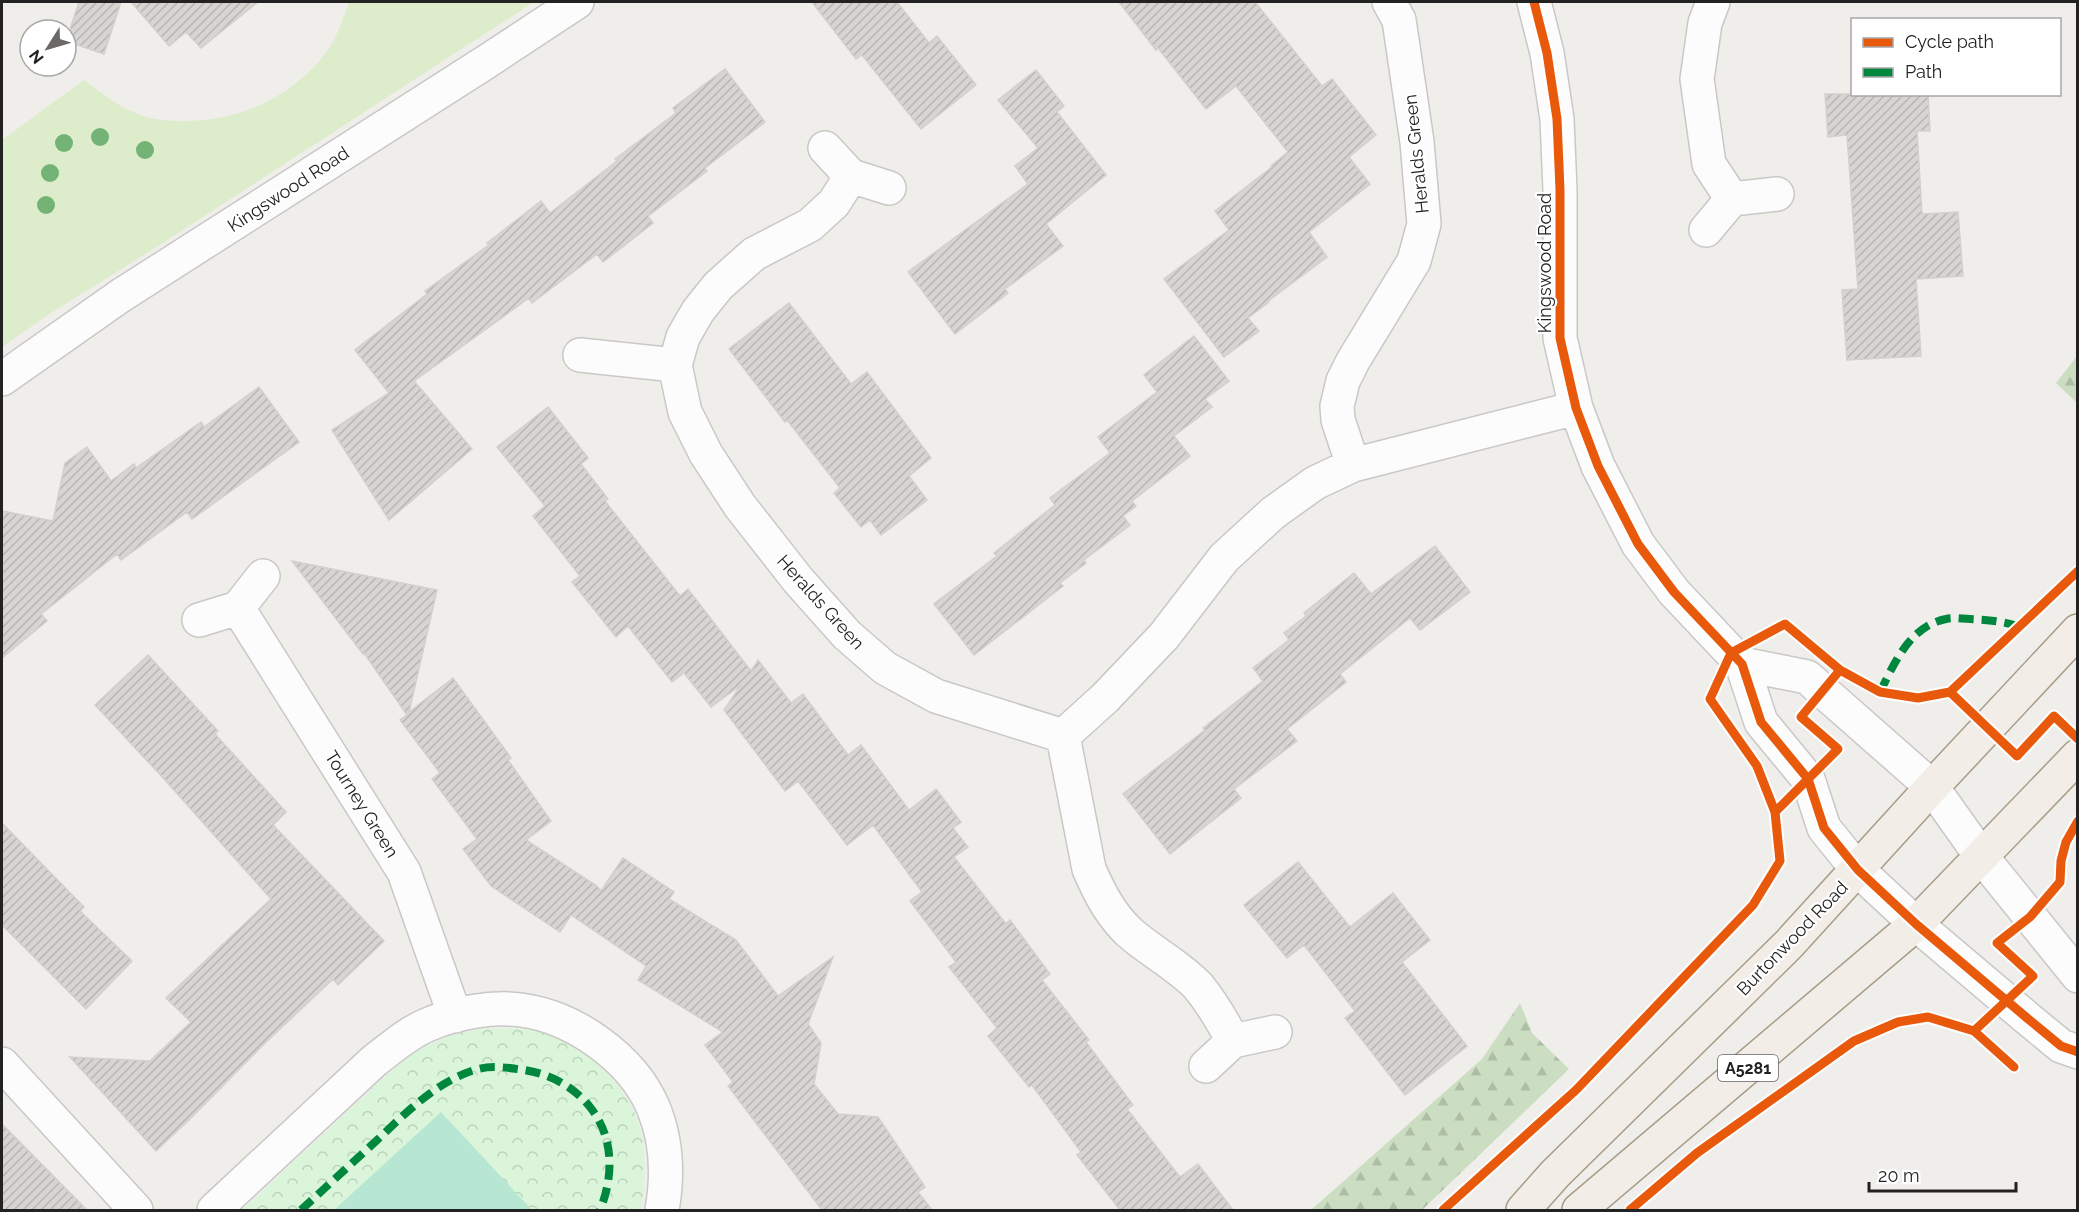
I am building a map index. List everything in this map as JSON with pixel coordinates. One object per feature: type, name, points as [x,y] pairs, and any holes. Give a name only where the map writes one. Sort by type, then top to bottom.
[{"type":"main road","name":"Burtonwood Road","points":[[1523,1210],[1555,1174],[1789,944],[2078,632]]},
{"type":"main road","name":"A5281","points":[[1579,1210],[1916,924],[2078,756]]},
{"type":"street","name":"Kingswood Road","points":[[2,379],[120,296],[577,2]]},
{"type":"street","name":"Heralds Green","points":[[1353,465],[1338,420],[1337,406],[1343,381],[1414,261],[1424,224],[1417,142],[1399,20],[1389,2]]},
{"type":"street","name":"Kingswood Road","points":[[1534,2],[1547,53],[1557,119],[1560,190],[1560,338],[1576,408],[1598,466],[1638,544],[1674,592],[1742,664],[1761,722],[1808,779],[1824,828],[1858,870],[1916,924],[2026,1018],[2061,1046],[2078,1052]]},
{"type":"street","points":[[1713,2],[1705,23],[1697,79],[1709,164],[1732,199]]},
{"type":"street","points":[[825,148],[851,176],[889,188]]},
{"type":"street","name":"Heralds Green","points":[[851,176],[834,203],[810,225],[754,254],[718,286],[698,311],[683,337],[675,365],[685,412],[706,454],[740,506],[798,580],[847,635],[885,668],[936,696],[1063,736]]},
{"type":"street","points":[[1706,230],[1732,199],[1777,194]]},
{"type":"street","points":[[580,356],[675,365]]},
{"type":"street","points":[[1233,1041],[1217,1011],[1197,985],[1129,932],[1111,912],[1097,888],[1089,869],[1063,736],[1105,698],[1164,636],[1224,558],[1273,513],[1315,483],[1353,465],[1576,408]]},
{"type":"street","points":[[199,620],[238,608],[263,576]]},
{"type":"street","name":"Tourney Green","points":[[238,608],[404,872],[455,1016]]},
{"type":"street","points":[[1742,664],[1807,677],[1932,787],[1981,856],[2078,976]]},
{"type":"street","points":[[214,1210],[375,1061],[399,1042],[426,1025],[455,1016],[489,1010],[521,1010],[554,1018],[585,1035],[615,1056],[637,1079],[653,1106],[662,1135],[666,1163],[662,1210]]},
{"type":"street","points":[[1206,1066],[1233,1041],[1275,1032]]},
{"type":"street","points":[[2,1064],[136,1210]]},
{"type":"green space","points":[[349,2],[534,2],[51,313],[2,347],[2,140],[84,80],[131,111],[161,120],[204,120],[223,117],[259,105],[292,86],[321,59],[341,25]]},
{"type":"green space","points":[[2077,356],[2077,403],[2056,383]]},
{"type":"green space","points":[[1520,1003],[1532,1033],[1569,1069],[1422,1210],[1311,1210],[1482,1059]]},
{"type":"green space","points":[[512,1028],[539,1032],[571,1046],[601,1068],[625,1096],[634,1111],[644,1148],[641,1210],[242,1210],[392,1070],[423,1046],[462,1032]]},
{"type":"green space","points":[[441,1112],[532,1210],[334,1210]]},
{"type":"building","points":[[79,2],[121,2],[104,54],[78,45],[78,18],[74,18]]},
{"type":"building","points":[[131,2],[258,2],[201,48],[186,32],[169,46]]},
{"type":"building","points":[[812,2],[897,2],[929,43],[937,36],[976,85],[921,129],[862,55],[856,59]]},
{"type":"building","points":[[1119,2],[1255,2],[1322,86],[1332,79],[1376,135],[1349,157],[1370,184],[1309,232],[1327,257],[1248,318],[1259,331],[1224,357],[1164,279],[1229,230],[1215,211],[1288,152],[1236,86],[1206,109]]},
{"type":"building","points":[[725,69],[765,122],[705,168],[707,171],[648,216],[653,223],[603,262],[597,254],[532,303],[529,298],[414,381],[472,449],[389,520],[332,430],[389,393],[355,350],[427,294],[425,291],[489,245],[487,243],[541,201],[550,213],[617,161],[615,159],[676,113],[673,108]]},
{"type":"building","points":[[1036,70],[1064,106],[1057,112],[1106,175],[1046,224],[1063,246],[1005,289],[1008,293],[955,334],[908,272],[1028,184],[1015,166],[1038,148],[998,100]]},
{"type":"building","points":[[1825,94],[1928,96],[1930,131],[1917,131],[1922,214],[1958,212],[1963,276],[1916,279],[1921,356],[1847,360],[1842,290],[1858,289],[1847,135],[1828,137]]},
{"type":"building","points":[[789,303],[851,384],[867,372],[931,458],[909,476],[927,500],[881,535],[870,520],[861,527],[834,493],[840,488],[729,349]]},
{"type":"building","points":[[1194,336],[1229,381],[1205,399],[1212,407],[1174,436],[1190,456],[1132,501],[1136,506],[1123,516],[1130,525],[1084,560],[1086,563],[1060,583],[1063,586],[974,655],[934,604],[997,556],[994,553],[1055,505],[1050,498],[1110,453],[1098,437],[1157,392],[1144,375]]},
{"type":"building","points":[[259,387],[299,442],[192,519],[187,512],[121,560],[117,554],[41,614],[47,621],[2,658],[2,511],[53,521],[65,463],[87,447],[111,481],[134,464],[136,468],[201,422],[204,427]]},
{"type":"building","points":[[548,407],[588,458],[581,464],[608,499],[605,501],[680,596],[688,589],[751,671],[758,660],[791,703],[803,694],[848,755],[861,745],[909,810],[936,789],[961,822],[953,828],[968,847],[954,857],[1006,924],[1010,920],[1050,974],[1042,980],[1089,1040],[1086,1042],[1133,1105],[1127,1109],[1180,1177],[1198,1164],[1233,1210],[1120,1210],[1077,1155],[1081,1152],[1032,1085],[1029,1087],[988,1036],[997,1028],[949,967],[956,962],[910,901],[922,892],[873,825],[847,845],[798,781],[785,791],[724,710],[741,685],[711,707],[684,673],[672,682],[628,626],[616,637],[572,582],[580,576],[533,516],[545,506],[497,447]]},
{"type":"building","points":[[1435,546],[1470,592],[1420,630],[1410,618],[1340,674],[1346,682],[1287,729],[1297,741],[1234,789],[1241,798],[1170,854],[1123,794],[1263,681],[1253,668],[1289,640],[1284,633],[1306,616],[1304,613],[1354,573],[1371,594]]},
{"type":"building","points":[[292,561],[437,590],[409,712],[453,678],[511,758],[508,760],[551,821],[526,840],[597,886],[601,891],[623,858],[674,892],[669,899],[736,940],[778,996],[833,957],[808,1024],[821,1043],[814,1084],[838,1114],[878,1117],[925,1187],[918,1192],[932,1210],[822,1210],[728,1086],[733,1082],[705,1045],[723,1032],[638,980],[646,966],[571,915],[560,932],[491,886],[463,849],[477,839],[432,779],[440,773],[400,720],[407,715],[364,653]]},
{"type":"building","points":[[148,655],[218,731],[215,734],[286,812],[273,825],[384,941],[338,985],[333,979],[156,1151],[70,1057],[150,1061],[191,1022],[166,998],[271,899],[95,705]]},
{"type":"building","points":[[2,823],[84,907],[80,911],[132,961],[86,1009],[2,925]]},
{"type":"building","points":[[1298,862],[1350,927],[1393,893],[1430,940],[1402,962],[1467,1046],[1405,1095],[1345,1018],[1355,1011],[1304,945],[1287,958],[1244,905]]},
{"type":"building","points":[[2,1124],[87,1210],[2,1210]]},
{"type":"marked path","points":[[1880,692],[1905,647],[1913,637],[1933,623],[1958,618],[1995,621],[2020,627]]},
{"type":"marked path","points":[[301,1210],[422,1099],[463,1074],[495,1067],[524,1070],[552,1078],[569,1087],[590,1107],[604,1131],[609,1157],[608,1184],[600,1210]]},
{"type":"cycle path","points":[[1534,2],[1547,53],[1557,119],[1560,190],[1560,338],[1576,408],[1598,466],[1638,544],[1674,592],[1742,664],[1761,722],[1808,779],[1824,828],[1858,870],[1916,924],[2027,1018],[2061,1046],[2078,1052]]},
{"type":"cycle path","points":[[1443,1210],[1576,1090],[1753,905],[1780,861],[1775,812],[1757,766],[1710,699],[1731,653],[1785,624],[1840,670],[1880,692],[1918,698],[1950,692],[2078,571]]},
{"type":"cycle path","points":[[1775,812],[1838,749],[1801,717],[1840,670]]},
{"type":"cycle path","points":[[1950,692],[2017,756],[2054,716],[2078,739]]},
{"type":"cycle path","points":[[1974,1031],[2033,976],[1997,943],[2030,917],[2060,882],[2061,861],[2066,842],[2078,821]]},
{"type":"cycle path","points":[[1630,1210],[1697,1153],[1854,1041],[1898,1022],[1928,1017],[1974,1031],[2014,1067]]}]
